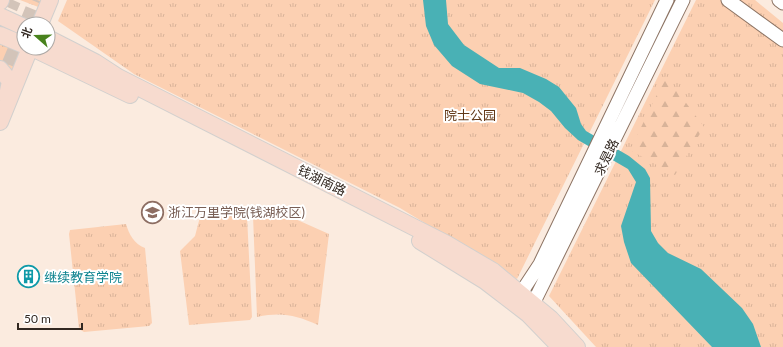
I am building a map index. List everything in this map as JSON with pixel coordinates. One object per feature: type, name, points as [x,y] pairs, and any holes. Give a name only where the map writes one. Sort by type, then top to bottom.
[{"type":"main road","points":[[43,16],[50,0]]},
{"type":"main road","points":[[0,16],[16,23]]},
{"type":"main road","points":[[0,35],[16,42]]},
{"type":"main road","name":"钱湖南路","points":[[56,42],[173,106],[447,244],[494,271],[517,298],[530,309],[560,347]]},
{"type":"main road","points":[[1,119],[28,56]]},
{"type":"main road","name":"钱湖南路","points":[[47,56],[381,220],[435,249],[485,281],[517,298]]},
{"type":"main road","points":[[0,68],[10,81],[1,119]]},
{"type":"main road","name":"钱湖南路","points":[[530,309],[551,319],[578,347]]},
{"type":"street","name":"求是路","points":[[517,298],[540,264],[667,0]]},
{"type":"street","name":"求是路","points":[[530,309],[683,0]]},
{"type":"street","points":[[728,0],[783,40]]},
{"type":"street","points":[[778,0],[783,3]]},
{"type":"green space","points":[[20,0],[44,0],[41,8]]},
{"type":"green space","name":"院士公园","points":[[67,0],[655,0],[517,279],[400,208],[134,74],[58,21]]},
{"type":"green space","points":[[696,0],[755,0],[783,23],[783,347],[596,347],[549,296]]},
{"type":"green space","points":[[0,43],[16,49],[16,56],[21,56],[12,77],[0,65]]},
{"type":"green space","points":[[666,76],[704,127],[675,175],[630,150]]},
{"type":"green space","points":[[275,210],[329,234],[318,325],[288,315],[266,315],[257,317],[253,216]]},
{"type":"green space","points":[[245,213],[247,216],[252,317],[250,320],[189,325],[180,251],[195,236],[200,217]]},
{"type":"green space","points":[[126,224],[132,238],[145,248],[152,323],[149,326],[84,332],[79,329],[69,234],[70,230]]},
{"type":"water","points":[[423,0],[446,0],[448,24],[464,45],[499,68],[520,68],[546,79],[559,87],[576,108],[581,124],[586,131],[629,156],[645,169],[650,178],[651,231],[658,243],[668,253],[701,269],[742,308],[753,324],[761,347],[712,347],[631,263],[624,242],[621,226],[636,182],[628,169],[578,140],[565,128],[551,111],[539,102],[523,93],[480,84],[452,66],[434,45],[426,26]]},
{"type":"tunnel","points":[[0,30],[13,0]]},
{"type":"tunnel","points":[[30,16],[37,0]]},
{"type":"tunnel","points":[[0,87],[16,49]]},
{"type":"place","name":"浙江万里学院(钱湖校区)","points":[[153,212]]},
{"type":"place","name":"继续教育学院","points":[[29,277]]}]
